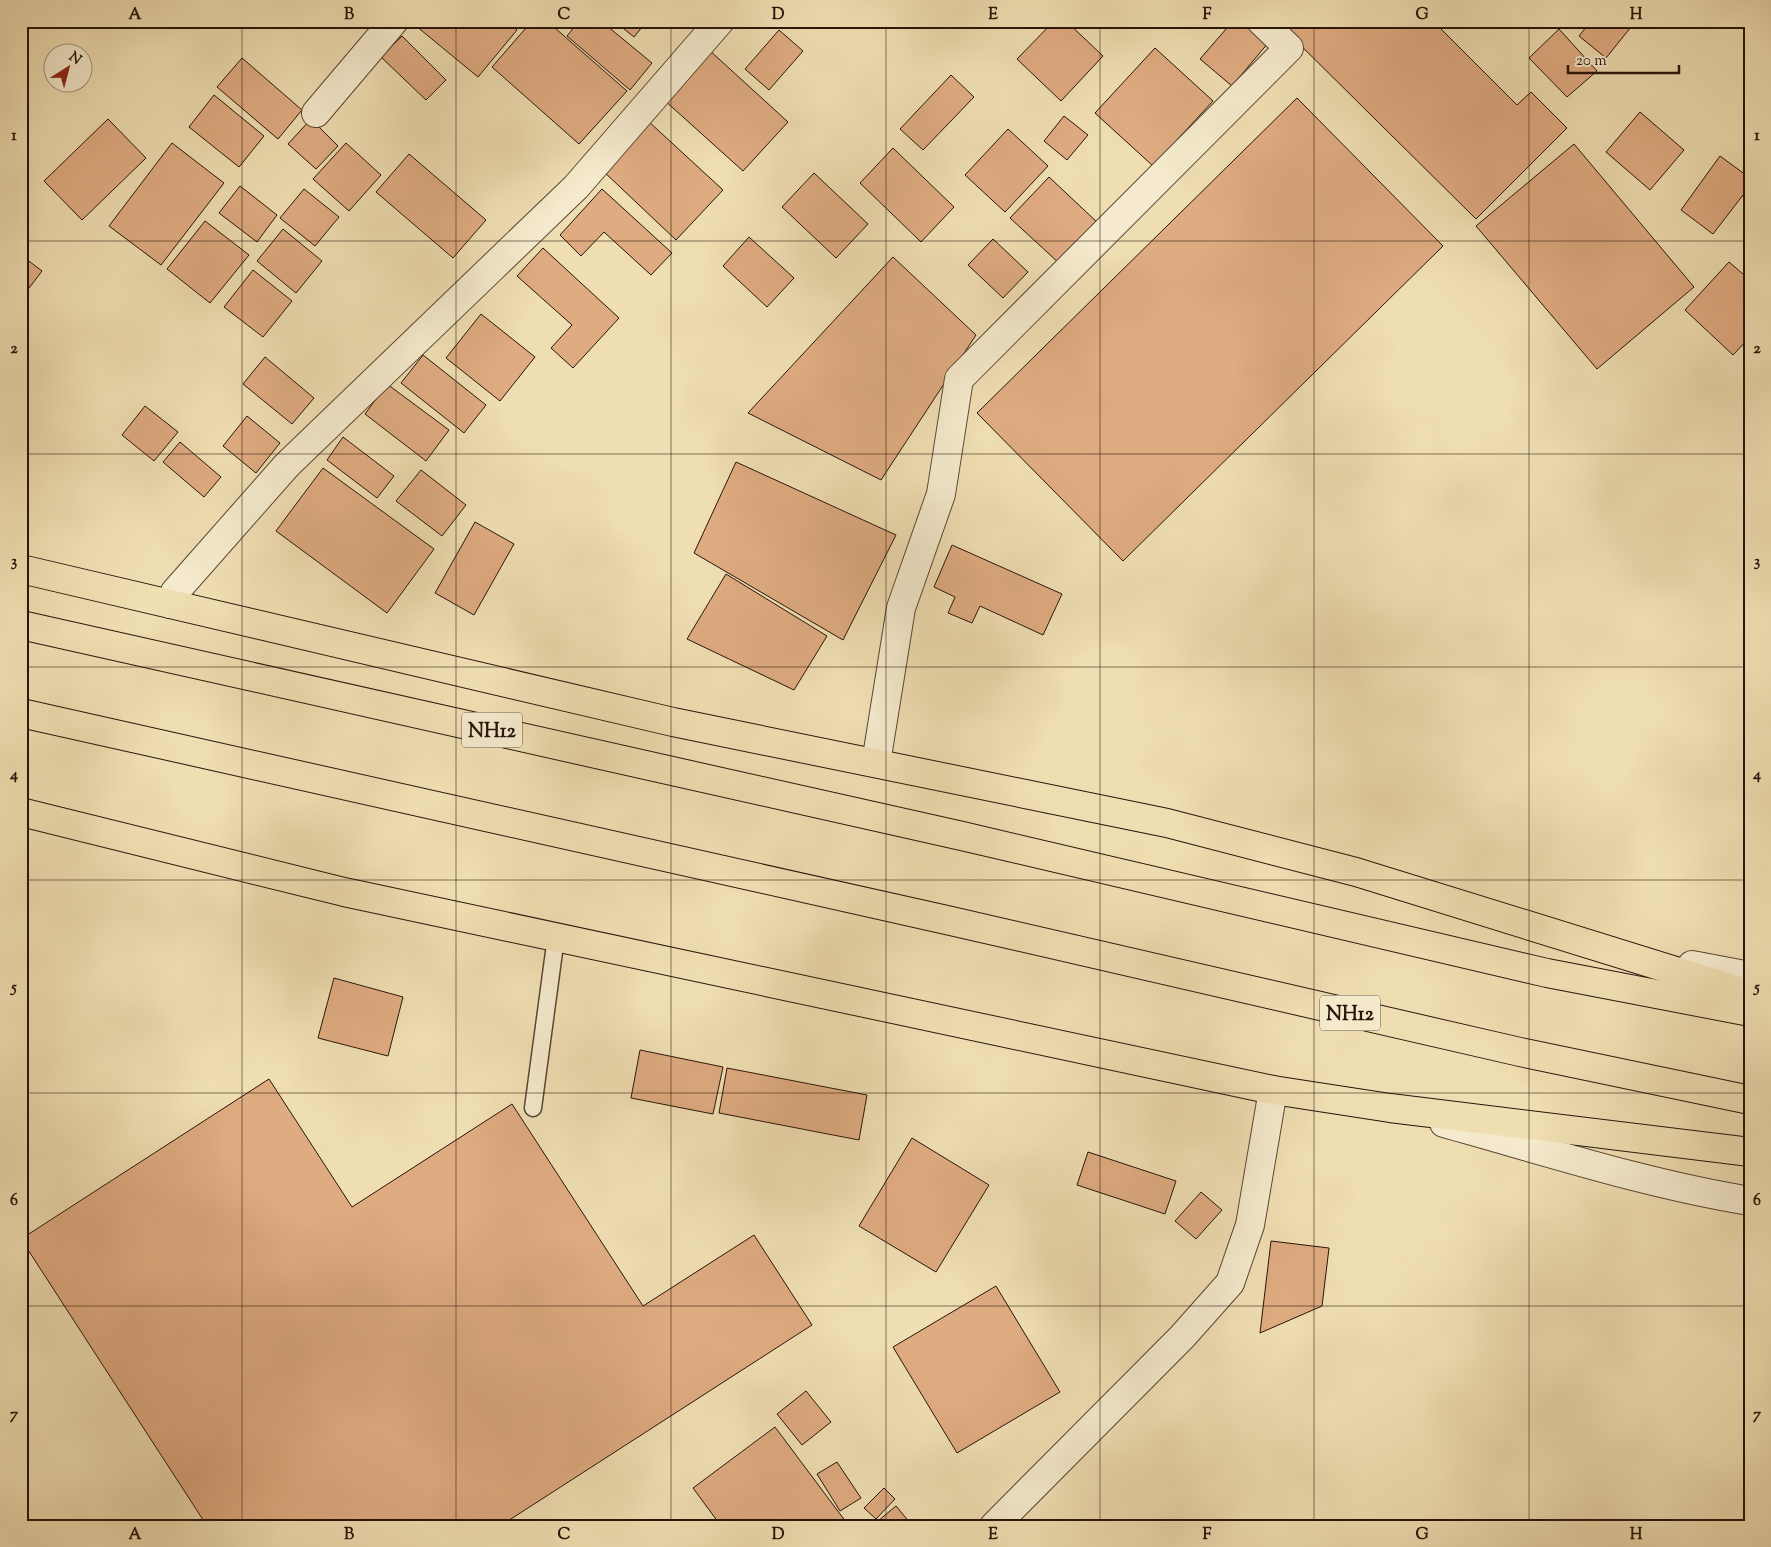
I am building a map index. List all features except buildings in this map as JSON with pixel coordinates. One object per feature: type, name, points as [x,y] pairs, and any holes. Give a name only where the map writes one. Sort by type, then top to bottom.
[{"type":"main road","points":[[21,569],[673,722],[876,762],[1176,826],[1356,872],[1750,994]]},
{"type":"main road","name":"NH12","points":[[21,625],[962,836],[1547,973],[1750,1012]]},
{"type":"main road","name":"NH12","points":[[21,713],[951,921],[1510,1050],[1750,1100]]},
{"type":"main road","points":[[21,812],[344,892],[1273,1090],[1390,1108],[1750,1152]]},
{"type":"street","points":[[316,113],[394,21]]},
{"type":"street","points":[[170,604],[175,592],[287,465],[576,187],[720,21]]},
{"type":"street","points":[[876,762],[901,608],[941,494],[959,379],[1289,48],[1261,21]]},
{"type":"street","points":[[1570,939],[1750,976]]},
{"type":"street","points":[[994,1526],[1182,1337],[1230,1283],[1250,1225],[1273,1090]]},
{"type":"street","points":[[1390,1108],[1588,1163],[1718,1196],[1750,1202]]},
{"type":"lane","points":[[533,1108],[556,937]]}]
